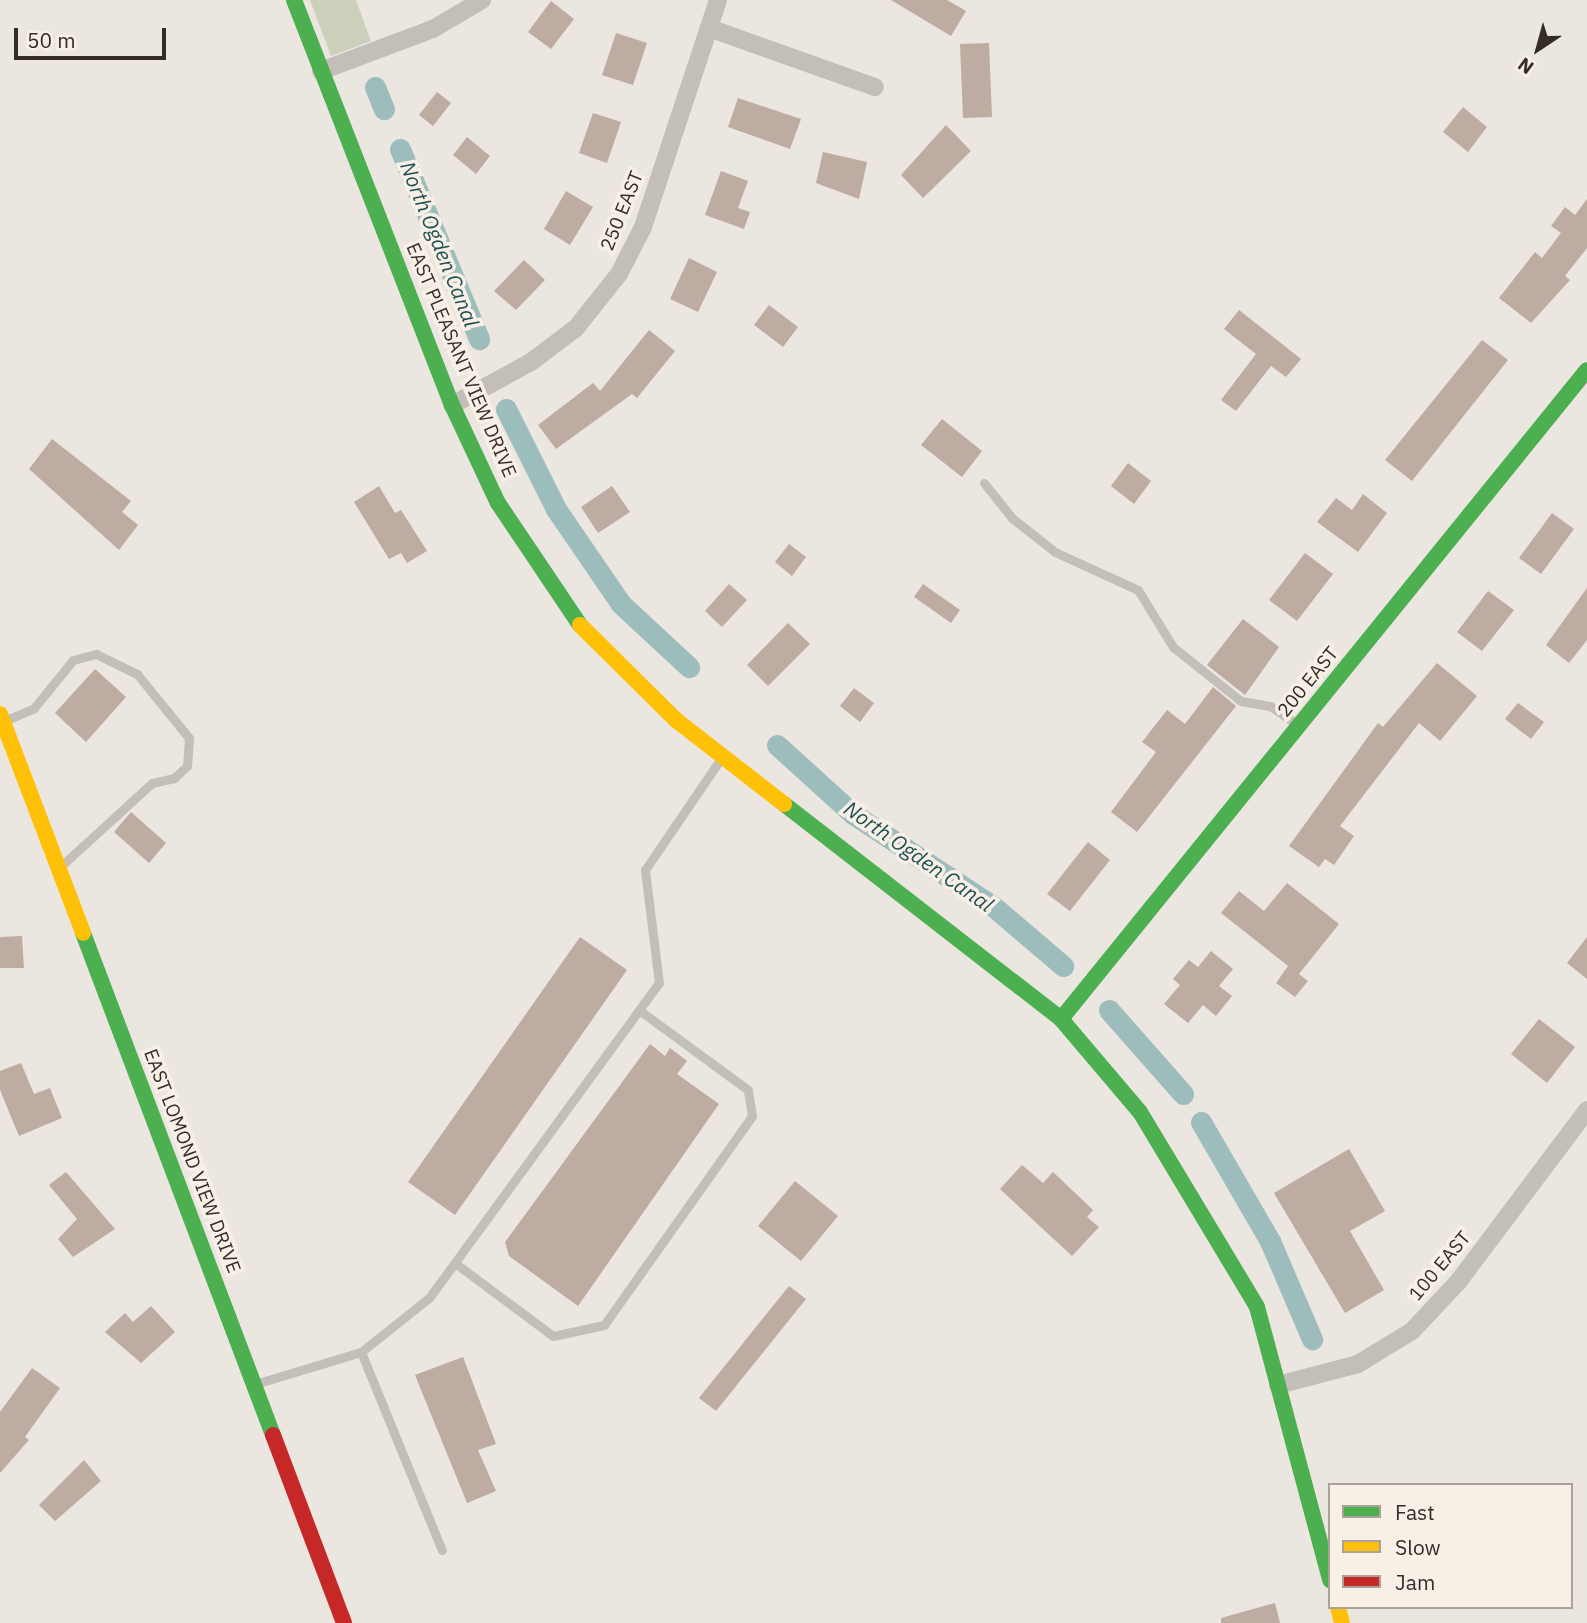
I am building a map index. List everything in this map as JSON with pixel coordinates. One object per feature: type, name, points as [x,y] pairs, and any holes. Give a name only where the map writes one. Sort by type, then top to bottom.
[{"type":"street","name":"EAST PLEASANT VIEW DRIVE","points":[[294,0],[452,405],[498,503],[557,598],[630,679],[722,756],[1061,1018],[1140,1112],[1181,1172],[1257,1307],[1328,1572]]},
{"type":"street","points":[[321,71],[433,29],[482,0]]},
{"type":"street","name":"250 EAST","points":[[452,405],[531,362],[576,328],[619,274],[643,226],[718,0]]},
{"type":"street","points":[[709,28],[875,86]]},
{"type":"street","name":"200 EAST","points":[[1061,1018],[1587,370]]},
{"type":"street","name":"EAST LOMOND VIEW DRIVE","points":[[1,718],[344,1623]]},
{"type":"street","name":"100 EAST","points":[[1278,1385],[1358,1364],[1412,1331],[1458,1282],[1581,1130],[1587,1110]]},
{"type":"lane","points":[[984,483],[1012,518],[1055,552],[1138,590],[1173,647],[1241,702],[1277,709],[1299,726]]},
{"type":"lane","points":[[1,718],[34,708],[73,660],[96,654],[137,674],[189,738],[187,766],[174,778],[152,783],[58,868]]},
{"type":"lane","points":[[255,1384],[360,1352],[429,1298],[659,983],[645,870],[722,756]]},
{"type":"lane","points":[[455,1263],[553,1336],[604,1325],[752,1116],[748,1090],[639,1010]]},
{"type":"lane","points":[[360,1352],[442,1550]]},
{"type":"green space","points":[[310,0],[356,0],[371,41],[331,56]]},
{"type":"building","points":[[891,0],[947,0],[966,11],[951,36]]},
{"type":"building","points":[[551,1],[574,19],[551,49],[528,32]]},
{"type":"building","points":[[616,33],[647,43],[633,85],[602,75]]},
{"type":"building","points":[[989,43],[992,117],[963,118],[960,44]]},
{"type":"building","points":[[437,92],[451,103],[433,126],[419,115]]},
{"type":"building","points":[[738,98],[801,119],[790,149],[728,127]]},
{"type":"building","points":[[1463,107],[1487,127],[1468,152],[1443,132]]},
{"type":"building","points":[[593,113],[621,122],[607,163],[579,153]]},
{"type":"building","points":[[946,125],[971,151],[923,198],[901,175]]},
{"type":"building","points":[[467,137],[490,156],[476,174],[453,155]]},
{"type":"building","points":[[823,152],[867,162],[859,199],[816,183]]},
{"type":"building","points":[[721,171],[748,181],[738,208],[750,212],[744,229],[705,215]]},
{"type":"building","points":[[566,191],[593,207],[570,245],[544,229]]},
{"type":"building","points":[[1587,199],[1587,248],[1565,276],[1570,280],[1531,323],[1499,298],[1535,252],[1542,258],[1561,233],[1551,226],[1565,207],[1575,215]]},
{"type":"building","points":[[689,258],[717,272],[698,312],[670,299]]},
{"type":"building","points":[[524,260],[545,280],[516,310],[494,291]]},
{"type":"building","points":[[769,305],[798,327],[783,347],[754,325]]},
{"type":"building","points":[[1239,310],[1301,359],[1286,377],[1271,366],[1236,411],[1221,400],[1256,354],[1224,329]]},
{"type":"building","points":[[649,330],[675,351],[637,398],[632,394],[556,449],[538,425],[593,383],[600,391]]},
{"type":"building","points":[[1482,340],[1508,360],[1412,481],[1385,460]]},
{"type":"building","points":[[942,419],[982,451],[962,477],[921,445]]},
{"type":"building","points":[[52,439],[131,501],[122,512],[138,525],[119,550],[29,469]]},
{"type":"building","points":[[1128,463],[1151,481],[1134,504],[1111,486]]},
{"type":"building","points":[[379,486],[395,513],[401,510],[427,551],[407,563],[401,553],[389,559],[354,502]]},
{"type":"building","points":[[612,486],[630,512],[598,533],[581,507]]},
{"type":"building","points":[[1363,494],[1387,513],[1358,552],[1317,522],[1336,498],[1352,510]]},
{"type":"building","points":[[1552,513],[1574,529],[1541,574],[1519,558]]},
{"type":"building","points":[[789,544],[806,557],[792,576],[775,562]]},
{"type":"building","points":[[1305,553],[1333,574],[1297,621],[1269,600]]},
{"type":"building","points":[[729,584],[747,600],[722,627],[705,611]]},
{"type":"building","points":[[923,584],[960,610],[951,623],[914,597]]},
{"type":"building","points":[[1587,588],[1587,640],[1569,663],[1546,645]]},
{"type":"building","points":[[1488,591],[1514,610],[1482,651],[1457,632]]},
{"type":"building","points":[[1243,619],[1279,647],[1245,695],[1207,665]]},
{"type":"building","points":[[788,623],[810,644],[768,686],[747,665]]},
{"type":"building","points":[[1437,663],[1477,696],[1440,741],[1419,723],[1340,826],[1354,836],[1334,865],[1325,859],[1319,867],[1289,846],[1378,723],[1383,727]]},
{"type":"building","points":[[95,669],[126,697],[86,742],[55,713]]},
{"type":"building","points":[[1213,687],[1236,706],[1137,832],[1111,812],[1156,752],[1142,742],[1167,710],[1185,724]]},
{"type":"building","points":[[854,688],[874,703],[860,722],[840,706]]},
{"type":"building","points":[[1518,703],[1544,722],[1531,739],[1505,719]]},
{"type":"building","points":[[131,812],[166,843],[149,863],[114,832]]},
{"type":"building","points":[[1088,842],[1110,860],[1070,911],[1047,894]]},
{"type":"building","points":[[1287,883],[1339,924],[1299,974],[1308,981],[1295,997],[1276,983],[1288,966],[1221,913],[1239,891],[1264,911]]},
{"type":"building","points":[[22,936],[24,968],[0,968],[0,937]]},
{"type":"building","points":[[580,937],[627,970],[455,1215],[408,1182]]},
{"type":"building","points":[[1587,937],[1587,979],[1567,963]]},
{"type":"building","points":[[1211,951],[1233,969],[1219,986],[1232,996],[1216,1016],[1203,1005],[1188,1023],[1164,1004],[1180,985],[1173,979],[1189,960],[1198,967]]},
{"type":"building","points":[[1539,1019],[1575,1047],[1547,1083],[1511,1054]]},
{"type":"building","points":[[650,1044],[665,1056],[670,1048],[687,1061],[677,1074],[719,1104],[578,1306],[509,1256],[505,1242]]},
{"type":"building","points":[[21,1063],[34,1094],[50,1088],[62,1118],[19,1136],[0,1090],[0,1071]]},
{"type":"building","points":[[1349,1149],[1385,1211],[1350,1231],[1384,1290],[1345,1313],[1274,1193]]},
{"type":"building","points":[[1022,1165],[1043,1183],[1053,1172],[1093,1210],[1087,1217],[1099,1227],[1072,1256],[1000,1189]]},
{"type":"building","points":[[66,1172],[115,1229],[73,1257],[58,1239],[77,1219],[49,1185]]},
{"type":"building","points":[[795,1181],[838,1216],[801,1261],[758,1226]]},
{"type":"building","points":[[789,1286],[806,1299],[716,1411],[699,1398]]},
{"type":"building","points":[[151,1306],[175,1332],[141,1363],[105,1332],[125,1313],[133,1322]]},
{"type":"building","points":[[463,1357],[496,1444],[478,1450],[496,1491],[467,1503],[415,1375]]},
{"type":"building","points":[[32,1368],[60,1388],[25,1437],[29,1440],[0,1473],[0,1412]]},
{"type":"building","points":[[84,1460],[101,1481],[55,1521],[39,1505]]},
{"type":"building","points":[[1275,1603],[1280,1623],[1221,1623],[1221,1618]]},
{"type":"waterway","name":"North Ogden Canal","points":[[375,87],[384,109]]},
{"type":"waterway","name":"North Ogden Canal","points":[[400,149],[479,339]]},
{"type":"waterway","name":"North Ogden Canal","points":[[506,409],[556,509],[621,604],[689,667]]},
{"type":"waterway","name":"North Ogden Canal","points":[[777,745],[853,814],[994,907],[1063,966]]},
{"type":"waterway","name":"North Ogden Canal","points":[[1109,1010],[1183,1094]]},
{"type":"waterway","name":"North Ogden Canal","points":[[1201,1122],[1270,1241],[1312,1339]]},
{"type":"traffic: fast","points":[[294,0],[452,405],[498,503],[580,625]]},
{"type":"traffic: fast","points":[[1061,1019],[1587,370]]},
{"type":"traffic: fast","points":[[784,804],[1061,1019],[1140,1112],[1257,1307],[1328,1573]]},
{"type":"traffic: fast","points":[[83,933],[273,1435]]},
{"type":"traffic: slow","points":[[580,625],[676,720],[784,804]]},
{"type":"traffic: slow","points":[[0,714],[83,933]]},
{"type":"traffic: slow","points":[[1338,1609],[1342,1623]]},
{"type":"traffic: jam","points":[[273,1435],[344,1623]]}]
